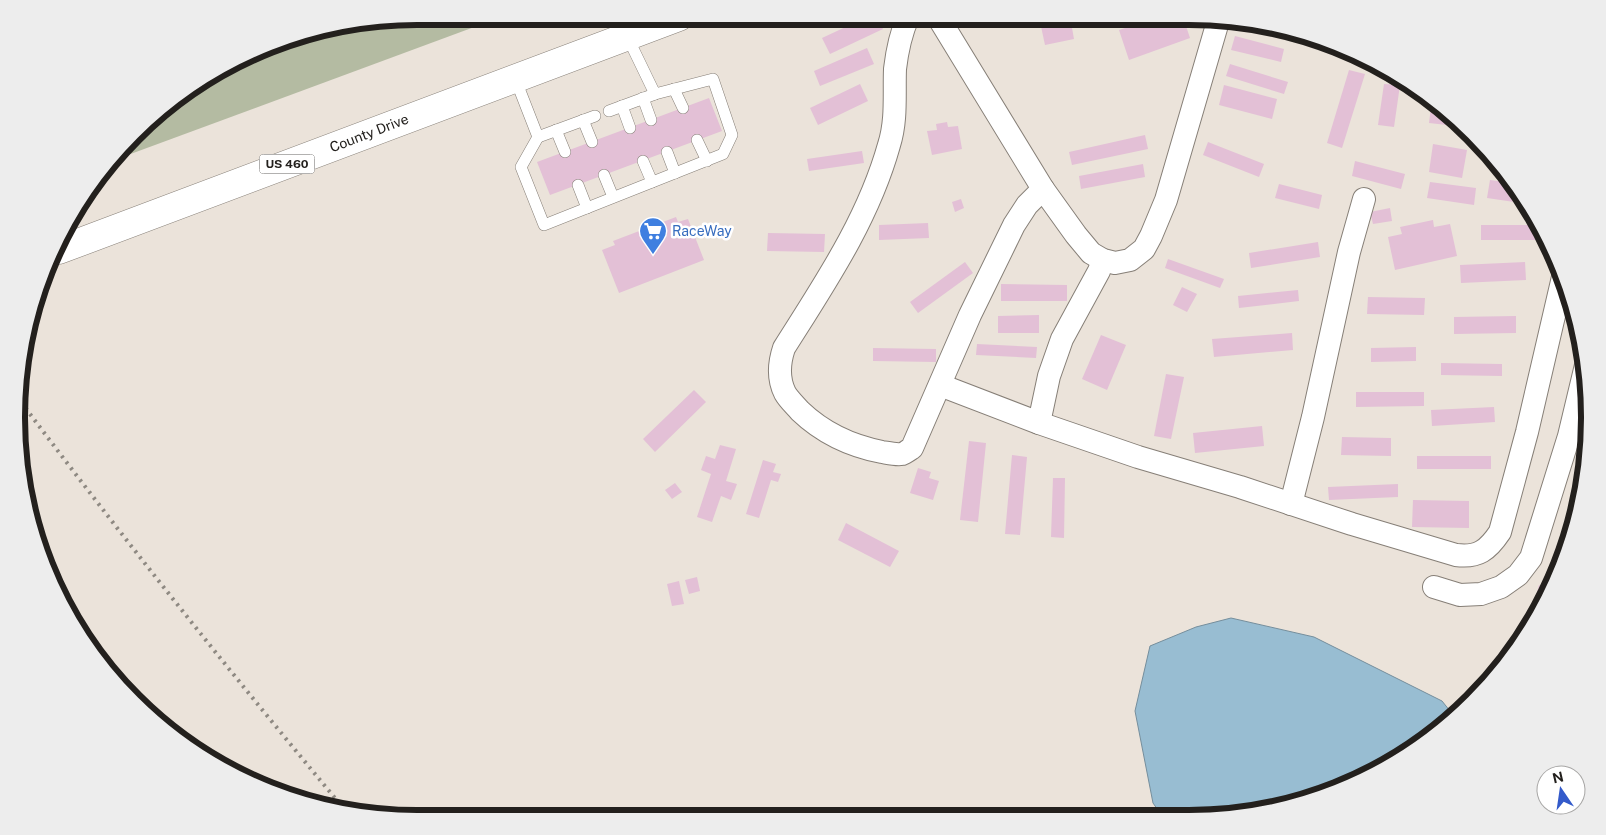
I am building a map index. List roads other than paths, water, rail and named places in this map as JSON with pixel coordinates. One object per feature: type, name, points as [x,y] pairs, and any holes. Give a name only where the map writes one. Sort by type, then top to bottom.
[{"type":"highway","name":"County Drive","points":[[63,248],[656,25]]},
{"type":"street","points":[[905,25],[896,67],[896,108],[890,144],[872,196],[848,246],[784,348],[781,358],[780,375],[784,392],[790,400],[810,420],[836,437],[865,449],[889,454],[902,454],[912,448],[970,315],[1014,225],[1027,205],[1043,189]]},
{"type":"street","points":[[943,25],[1043,189],[1076,235],[1091,253],[1103,260],[1115,263],[1130,260],[1144,249],[1152,236],[1166,200],[1217,26]]},
{"type":"street","points":[[1291,504],[1313,417],[1349,252],[1364,199]]},
{"type":"street","points":[[1039,423],[1049,376],[1062,339],[1099,271],[1103,260]]},
{"type":"street","points":[[940,385],[1039,423],[1138,457],[1352,524],[1465,556],[1479,553],[1492,545],[1500,532],[1527,432],[1560,291]]},
{"type":"street","points":[[1434,587],[1460,595],[1481,594],[1501,587],[1518,575],[1531,558],[1569,436],[1580,391]]},
{"type":"lane","points":[[627,36],[656,94]]},
{"type":"lane","points":[[515,78],[538,137]]},
{"type":"lane","points":[[595,116],[538,137],[521,167],[544,225],[723,154],[732,135],[712,79],[656,94],[609,111]]},
{"type":"lane","points":[[674,89],[683,108]]},
{"type":"lane","points":[[644,98],[651,120]]},
{"type":"lane","points":[[622,106],[630,128]]},
{"type":"lane","points":[[583,120],[592,142]]},
{"type":"lane","points":[[556,130],[565,152]]},
{"type":"lane","points":[[697,140],[707,161]]},
{"type":"lane","points":[[667,152],[675,173]]},
{"type":"lane","points":[[643,161],[652,182]]},
{"type":"lane","points":[[604,175],[613,197]]},
{"type":"lane","points":[[578,185],[588,208]]},
{"type":"water","points":[[1231,618],[1314,637],[1442,701],[1450,711],[1407,744],[1385,757],[1362,770],[1315,789],[1290,797],[1240,807],[1158,810],[1153,803],[1135,711],[1150,646],[1196,627]]},
{"type":"railway","points":[[25,408],[180,608],[338,801]]},
{"type":"place","name":"RaceWay","points":[[653,255]]}]
